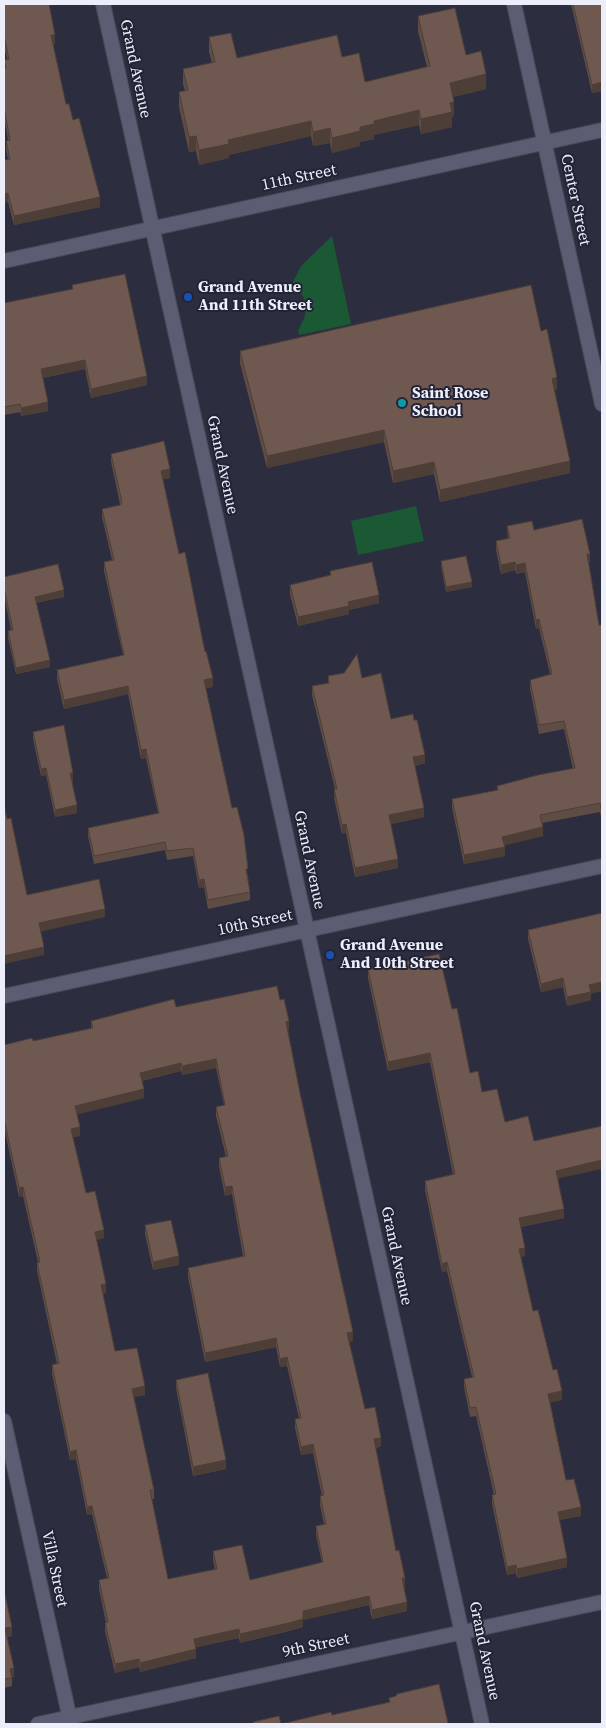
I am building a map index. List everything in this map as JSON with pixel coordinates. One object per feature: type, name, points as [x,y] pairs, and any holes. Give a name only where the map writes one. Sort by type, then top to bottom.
[{"type":"street","name":"Grand Avenue","points":[[103,4],[482,1724]]},
{"type":"street","name":"Center Street","points":[[514,4],[602,404]]},
{"type":"street","name":"11th Street","points":[[4,260],[602,130]]},
{"type":"street","name":"10th Street","points":[[4,996],[602,866]]},
{"type":"street","name":"Villa Street","points":[[4,1421],[70,1721]]},
{"type":"street","name":"9th Street","points":[[38,1724],[70,1721],[602,1602]]},
{"type":"green space","points":[[332,236],[351,324],[299,335],[298,331],[305,316],[306,305],[303,296],[292,284],[301,266]]},
{"type":"green space","points":[[416,506],[424,541],[358,555],[351,521]]},
{"type":"building","points":[[4,4],[49,4],[55,35],[51,35],[66,104],[69,104],[73,120],[79,118],[100,197],[14,216],[8,193],[4,194],[4,160],[10,159],[6,141],[10,140],[4,108],[4,69],[6,68],[4,60],[9,59],[4,36]]},
{"type":"building","points":[[573,4],[602,4],[602,82],[592,85]]},
{"type":"building","points":[[455,8],[466,55],[481,51],[486,74],[450,83],[454,102],[450,103],[452,112],[421,119],[419,110],[374,121],[374,124],[360,127],[360,131],[332,138],[330,128],[313,132],[311,121],[228,140],[229,144],[199,150],[196,136],[189,137],[179,92],[188,90],[183,69],[215,62],[209,37],[231,33],[237,58],[337,35],[342,57],[359,53],[365,82],[430,66],[418,16]]},
{"type":"building","points":[[125,274],[147,376],[91,389],[85,360],[41,369],[48,402],[21,408],[20,404],[4,407],[4,303],[73,289],[72,285]]},
{"type":"building","name":"Saint Rose School","points":[[531,285],[541,331],[547,329],[557,377],[552,379],[570,461],[440,490],[434,462],[393,471],[384,430],[267,456],[240,351]]},
{"type":"building","points":[[164,441],[170,469],[161,471],[179,554],[185,552],[205,652],[213,678],[204,680],[232,808],[237,807],[244,835],[248,869],[246,869],[250,892],[208,900],[204,879],[199,880],[193,848],[167,851],[165,842],[94,856],[88,828],[159,813],[146,749],[141,750],[128,686],[64,700],[57,670],[124,655],[104,562],[114,560],[102,509],[120,505],[122,502],[111,454]]},
{"type":"building","points":[[582,519],[590,554],[587,554],[599,625],[602,625],[602,814],[600,803],[540,815],[543,827],[502,837],[505,847],[464,855],[452,799],[498,790],[497,786],[575,768],[564,721],[539,725],[530,680],[552,674],[539,619],[536,620],[525,563],[516,565],[515,562],[501,565],[496,541],[510,538],[507,526],[532,521],[534,530]]},
{"type":"building","points":[[466,556],[472,582],[446,587],[441,561]]},
{"type":"building","points":[[372,562],[379,595],[348,602],[349,606],[298,617],[290,585],[331,575],[330,571]]},
{"type":"building","points":[[58,564],[64,590],[35,597],[50,660],[16,668],[8,631],[13,630],[4,588],[4,577]]},
{"type":"building","points":[[357,654],[362,678],[381,673],[391,719],[413,714],[414,720],[417,720],[425,755],[413,757],[424,808],[389,815],[398,859],[355,868],[346,824],[342,825],[334,789],[337,789],[312,686],[329,683],[328,676],[344,673]]},
{"type":"building","points":[[64,725],[73,773],[70,773],[77,805],[55,810],[46,768],[41,769],[33,732]]},
{"type":"building","points":[[4,805],[7,819],[11,818],[27,895],[99,879],[105,909],[39,923],[44,947],[4,956]]},
{"type":"building","points":[[602,913],[602,982],[589,985],[591,992],[567,997],[563,978],[541,984],[528,930]]},
{"type":"building","points":[[439,954],[452,1009],[457,1008],[470,1073],[478,1071],[482,1092],[497,1089],[505,1122],[528,1116],[534,1141],[602,1126],[602,1160],[556,1171],[564,1209],[519,1218],[525,1248],[519,1249],[533,1311],[538,1310],[553,1370],[557,1369],[562,1391],[548,1394],[566,1480],[574,1479],[581,1507],[558,1512],[567,1558],[517,1569],[516,1565],[507,1567],[492,1495],[496,1494],[476,1407],[470,1408],[464,1379],[474,1377],[447,1262],[442,1264],[425,1181],[455,1174],[430,1053],[388,1062],[368,969]]},
{"type":"building","points":[[277,986],[280,1000],[284,999],[289,1021],[286,1022],[300,1093],[353,1332],[347,1333],[365,1409],[375,1407],[381,1438],[374,1439],[396,1551],[399,1550],[405,1578],[402,1578],[407,1602],[372,1610],[369,1596],[303,1611],[303,1619],[289,1623],[240,1634],[239,1629],[194,1639],[196,1649],[140,1663],[139,1659],[115,1664],[105,1623],[108,1622],[99,1580],[109,1578],[92,1506],[87,1507],[76,1450],[70,1452],[52,1365],[59,1363],[37,1263],[40,1262],[23,1187],[19,1188],[4,1119],[4,1045],[32,1038],[33,1041],[93,1028],[91,1021],[174,999],[176,1007]],"holes":[[[216,1059],[225,1105],[216,1107],[228,1156],[219,1158],[225,1187],[232,1186],[245,1256],[188,1268],[205,1353],[276,1338],[280,1359],[287,1357],[301,1418],[295,1419],[301,1447],[313,1444],[324,1495],[320,1496],[326,1524],[316,1526],[323,1562],[250,1580],[242,1545],[213,1551],[217,1569],[168,1579],[150,1490],[154,1490],[132,1389],[145,1386],[137,1348],[115,1351],[101,1285],[106,1284],[95,1232],[104,1230],[95,1191],[86,1193],[71,1129],[80,1127],[75,1106],[144,1089],[140,1073],[181,1063],[182,1066]]]},
{"type":"building","points":[[171,1220],[179,1256],[153,1262],[145,1225]]},
{"type":"building","points":[[208,1373],[226,1460],[193,1467],[176,1380]]},
{"type":"building","points":[[4,1590],[12,1627],[5,1628],[14,1668],[10,1669],[12,1678],[4,1679]]},
{"type":"building","points":[[439,1684],[448,1723],[442,1724],[281,1724],[331,1712],[332,1715],[390,1702],[389,1698],[397,1694]]},
{"type":"building","points":[[279,1716],[281,1724],[254,1724],[253,1722]]},
{"type":"place","name":"Grand Avenue And 11th Street","points":[[188,297]]},
{"type":"place","name":"Saint Rose School","points":[[402,403]]},
{"type":"place","name":"Grand Avenue And 10th Street","points":[[330,955]]}]
